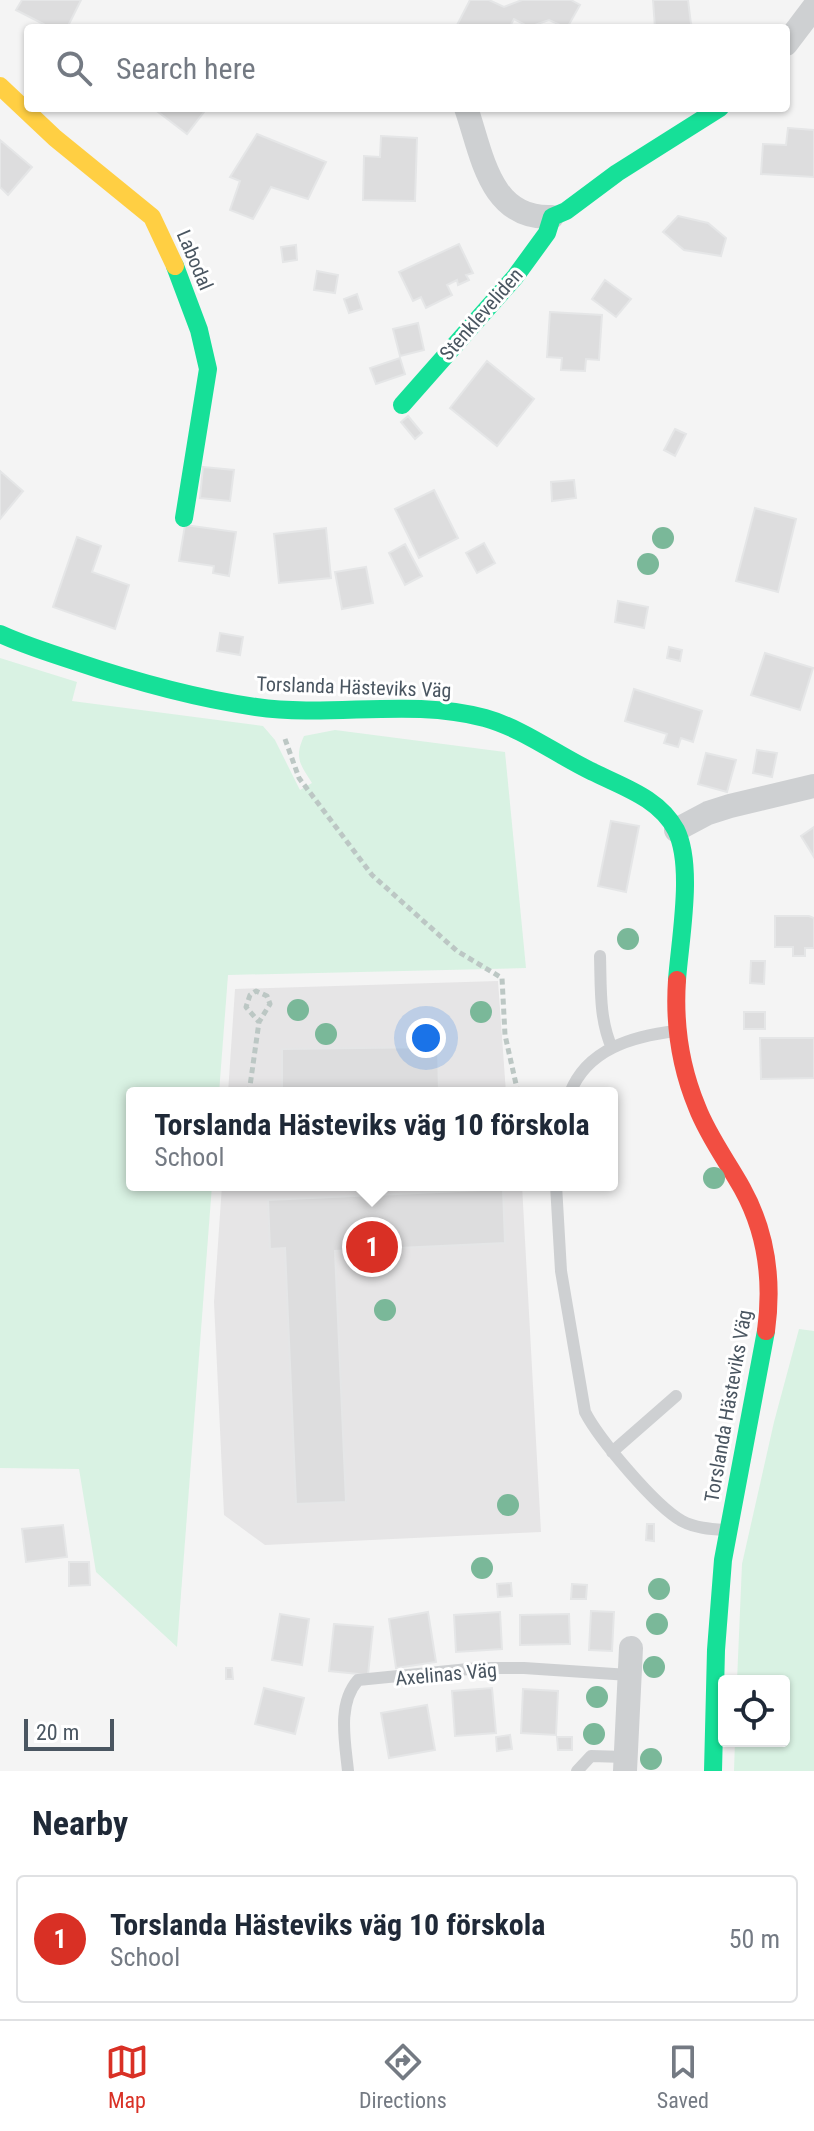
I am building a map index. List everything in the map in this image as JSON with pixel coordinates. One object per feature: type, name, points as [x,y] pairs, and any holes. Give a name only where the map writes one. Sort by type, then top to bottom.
[{"type":"street","points":[[790,39],[814,7]]},
{"type":"street","name":"Labodal","points":[[0,86],[24,109]]},
{"type":"street","name":"Labodal","points":[[28,112],[152,217],[177,269],[199,330],[208,369],[184,518]]},
{"type":"street","points":[[467,112],[486,173],[500,196],[536,218],[552,217],[566,211],[617,173],[714,112]]},
{"type":"street","name":"Stenkleveliden","points":[[402,405],[515,277],[547,233],[552,217]]},
{"type":"street","name":"Torslanda Hästeviks Väg","points":[[0,634],[108,673],[165,689],[258,707],[447,711],[507,725],[650,801],[663,811],[676,830],[685,866],[675,1008],[682,1061],[701,1118],[755,1209],[769,1268],[770,1302],[764,1349],[717,1598],[713,1771]]},
{"type":"street","points":[[676,830],[730,806],[814,786]]},
{"type":"street","points":[[625,1764],[631,1648]]},
{"type":"lane","points":[[600,956],[602,1009],[606,1035],[612,1048]]},
{"type":"lane","points":[[574,1087],[585,1069],[625,1040],[676,1031]]},
{"type":"lane","points":[[556,1191],[561,1271],[585,1412],[612,1452],[668,1511],[683,1522],[700,1528],[728,1531]]},
{"type":"lane","points":[[612,1452],[676,1396]]},
{"type":"lane","name":"Axelinas Väg","points":[[348,1771],[345,1706],[349,1691],[358,1680],[377,1681],[479,1668],[629,1675]]},
{"type":"lane","points":[[577,1771],[591,1756],[625,1764]]},
{"type":"path","points":[[281,709],[287,750],[299,778],[357,856],[387,889],[441,937],[502,978],[507,1044],[517,1087]]},
{"type":"path","points":[[250,1087],[259,1022],[270,1004],[267,996],[256,991],[250,995],[246,1007],[259,1022]]},
{"type":"shaded area","points":[[498,981],[506,1087],[228,1087],[235,989]]},
{"type":"shaded area","points":[[222,1191],[522,1191],[541,1532],[265,1545],[224,1515],[214,1302]]},
{"type":"green space","points":[[0,658],[77,682],[72,701],[263,726],[275,740],[300,790],[312,783],[300,761],[299,750],[304,736],[335,730],[505,752],[526,968],[228,975],[219,1087],[126,1087],[126,1191],[212,1191],[177,1647],[96,1572],[79,1469],[0,1468]]},
{"type":"green space","points":[[799,1329],[814,1331],[814,1771],[734,1771],[735,1747],[790,1747],[790,1675],[737,1675],[742,1564]]},
{"type":"building","points":[[22,0],[81,0],[69,24],[43,24],[16,10]]},
{"type":"building","points":[[470,0],[489,0],[504,7],[522,0],[571,0],[580,5],[569,24],[549,20],[523,24],[514,19],[511,24],[458,24]]},
{"type":"building","points":[[653,0],[688,0],[691,24],[655,24]]},
{"type":"building","points":[[158,112],[204,112],[187,134]]},
{"type":"building","points":[[788,128],[814,130],[814,177],[761,174],[763,144],[786,145]]},
{"type":"building","points":[[257,134],[326,162],[308,199],[271,187],[253,219],[230,210],[240,181],[230,177]]},
{"type":"building","points":[[381,136],[417,138],[415,201],[363,200],[364,156],[380,157]]},
{"type":"building","points":[[0,140],[32,167],[8,195],[0,187]]},
{"type":"building","points":[[678,216],[708,223],[726,238],[721,256],[684,250],[663,232]]},
{"type":"building","points":[[459,244],[473,273],[466,275],[469,280],[458,285],[457,280],[447,285],[452,295],[426,308],[421,297],[413,301],[399,272]]},
{"type":"building","points":[[296,245],[297,260],[283,262],[281,247]]},
{"type":"building","points":[[317,271],[338,275],[335,293],[314,290]]},
{"type":"building","points":[[605,280],[631,299],[616,317],[592,299]]},
{"type":"building","points":[[357,294],[362,309],[349,313],[344,299]]},
{"type":"building","points":[[550,312],[602,315],[599,360],[586,359],[585,371],[561,370],[562,358],[547,357]]},
{"type":"building","points":[[418,323],[424,350],[400,356],[393,329]]},
{"type":"building","points":[[400,358],[405,374],[376,384],[370,368]]},
{"type":"building","points":[[487,361],[534,399],[497,446],[450,408]]},
{"type":"building","points":[[408,416],[422,433],[415,439],[401,422]]},
{"type":"building","points":[[675,429],[686,434],[675,456],[664,450]]},
{"type":"building","points":[[203,467],[234,470],[230,501],[200,498]]},
{"type":"building","points":[[0,471],[23,491],[0,519]]},
{"type":"building","points":[[574,480],[576,498],[552,501],[551,482]]},
{"type":"building","points":[[434,490],[458,538],[419,558],[395,509]]},
{"type":"building","points":[[755,508],[796,519],[778,592],[736,581]]},
{"type":"building","points":[[185,525],[236,532],[229,576],[213,573],[214,566],[179,561]]},
{"type":"building","points":[[326,528],[331,578],[279,583],[274,534]]},
{"type":"building","points":[[77,537],[101,546],[92,572],[129,585],[115,629],[53,607]]},
{"type":"building","points":[[484,543],[495,563],[477,573],[466,553]]},
{"type":"building","points":[[405,544],[422,576],[405,585],[389,553]]},
{"type":"building","points":[[366,567],[373,603],[342,609],[335,572]]},
{"type":"building","points":[[618,601],[648,607],[644,628],[615,622]]},
{"type":"building","points":[[220,633],[243,637],[240,655],[217,651]]},
{"type":"building","points":[[669,647],[682,650],[680,661],[667,658]]},
{"type":"building","points":[[765,653],[813,668],[800,710],[751,695]]},
{"type":"building","points":[[634,689],[702,711],[693,742],[681,738],[678,747],[664,743],[667,734],[625,721]]},
{"type":"building","points":[[757,750],[777,753],[772,777],[753,773]]},
{"type":"building","points":[[706,753],[736,760],[727,792],[698,784]]},
{"type":"building","points":[[611,821],[639,826],[626,892],[598,886]]},
{"type":"building","points":[[814,827],[814,857],[801,836]]},
{"type":"building","points":[[775,916],[814,918],[814,948],[805,948],[805,956],[793,956],[793,947],[775,947]]},
{"type":"building","points":[[751,961],[765,961],[764,984],[750,983]]},
{"type":"building","points":[[744,1012],[765,1012],[765,1029],[744,1029]]},
{"type":"building","points":[[760,1038],[814,1038],[814,1078],[761,1079]]},
{"type":"building","points":[[438,1047],[439,1087],[282,1087],[282,1049]]},
{"type":"building","points":[[503,1191],[505,1243],[335,1251],[346,1502],[296,1504],[285,1248],[270,1249],[268,1200]]},
{"type":"building","points":[[647,1524],[654,1524],[654,1541],[646,1540]]},
{"type":"building","points":[[63,1525],[67,1557],[26,1562],[22,1529]]},
{"type":"building","points":[[69,1562],[89,1562],[90,1585],[69,1586]]},
{"type":"building","points":[[511,1583],[512,1596],[498,1597],[497,1584]]},
{"type":"building","points":[[572,1584],[587,1585],[586,1599],[571,1599]]},
{"type":"building","points":[[591,1611],[614,1612],[612,1651],[589,1650]]},
{"type":"building","points":[[428,1612],[436,1662],[396,1668],[389,1619]]},
{"type":"building","points":[[500,1612],[502,1649],[456,1652],[454,1615]]},
{"type":"building","points":[[280,1614],[309,1619],[302,1665],[272,1660]]},
{"type":"building","points":[[569,1614],[570,1644],[520,1645],[520,1615]]},
{"type":"building","points":[[334,1624],[373,1627],[368,1675],[329,1671]]},
{"type":"building","points":[[226,1668],[232,1668],[233,1679],[226,1679]]},
{"type":"building","points":[[264,1688],[304,1698],[295,1734],[255,1724]]},
{"type":"building","points":[[492,1688],[496,1733],[455,1736],[452,1691]]},
{"type":"building","points":[[523,1689],[558,1691],[556,1735],[521,1733]]},
{"type":"building","points":[[427,1705],[435,1750],[389,1758],[381,1713]]},
{"type":"building","points":[[510,1735],[512,1749],[497,1751],[496,1737]]},
{"type":"building","points":[[557,1737],[572,1737],[572,1750],[558,1750]]},
{"type":"traffic: fast","points":[[402,405],[515,277],[547,233],[552,217],[566,211],[617,173],[714,112]]},
{"type":"traffic: fast","points":[[175,266],[199,330],[208,369],[184,518]]},
{"type":"traffic: fast","points":[[0,634],[119,675],[210,699],[285,710],[428,709],[457,712],[485,718],[527,735],[650,802],[676,830],[685,882],[677,980]]},
{"type":"traffic: fast","points":[[713,1771],[716,1650],[723,1560],[766,1331]]},
{"type":"traffic: slow","points":[[0,86],[24,109]]},
{"type":"traffic: slow","points":[[28,112],[152,217],[175,266]]},
{"type":"traffic: jam","points":[[677,980],[676,1013],[691,1092],[701,1118],[742,1188],[762,1240],[769,1293],[766,1331]]},
{"type":"place","name":"Torslanda Hästeviks väg 10 förskola","points":[[372,1247]]}]
